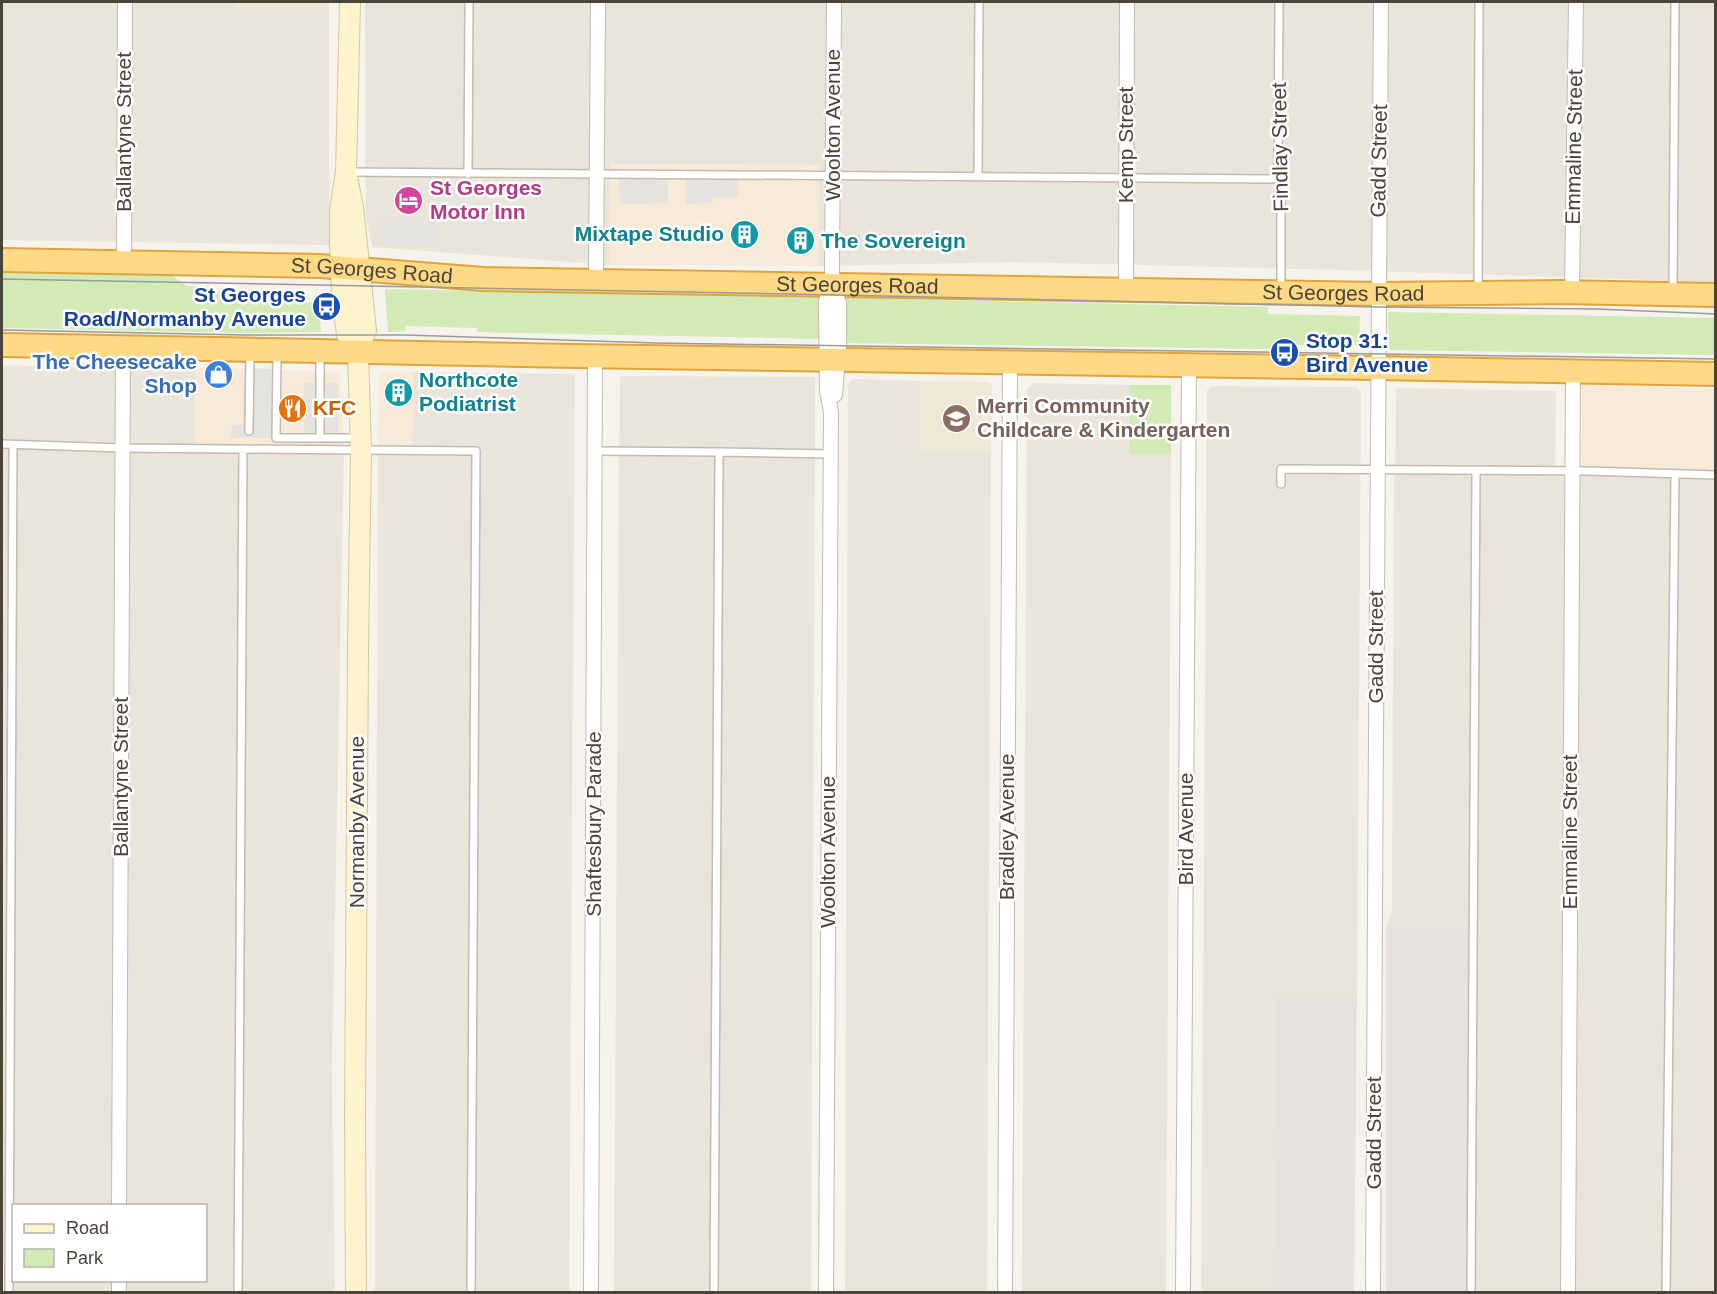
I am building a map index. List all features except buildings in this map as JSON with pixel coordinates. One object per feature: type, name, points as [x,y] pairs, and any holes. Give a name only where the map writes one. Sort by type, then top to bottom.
[{"type":"highway","name":"St Georges Road","points":[[2,260],[350,268],[451,277],[596,280],[1378,294],[1478,292],[1716,295]]},
{"type":"highway","points":[[2,345],[1716,374]]},
{"type":"main road","name":"Normanby Avenue","points":[[350,2],[346,172],[353,207],[350,268],[366,330],[358,352],[361,444],[356,1293]]},
{"type":"street","name":"Ballantyne Street","points":[[124,262],[125,2]]},
{"type":"street","points":[[596,280],[598,2]]},
{"type":"street","name":"Woolton Avenue","points":[[826,1293],[830,454],[831,412],[836,388],[833,359],[839,303],[832,284],[834,2]]},
{"type":"street","name":"Kemp Street","points":[[1126,289],[1127,2]]},
{"type":"street","name":"Gadd Street","points":[[1372,1293],[1381,2]]},
{"type":"street","name":"Emmaline Street","points":[[1572,293],[1576,2]]},
{"type":"street","name":"Ballantyne Street","points":[[119,1204],[123,348]]},
{"type":"street","name":"Shaftesbury Parade","points":[[591,1293],[595,356]]},
{"type":"street","name":"Bradley Avenue","points":[[1005,1293],[1010,362]]},
{"type":"street","name":"Bird Avenue","points":[[1183,1293],[1189,365]]},
{"type":"street","name":"Emmaline Street","points":[[1568,1293],[1573,372]]},
{"type":"lane","points":[[468,174],[470,2]]},
{"type":"lane","points":[[978,177],[979,2]]},
{"type":"lane","name":"Findlay Street","points":[[1279,2],[1278,170],[1281,292]]},
{"type":"lane","points":[[1478,292],[1479,2]]},
{"type":"lane","points":[[1673,295],[1675,2]]},
{"type":"lane","points":[[346,172],[1280,179]]},
{"type":"lane","points":[[249,431],[250,350]]},
{"type":"lane","points":[[277,350],[276,438],[320,438],[361,444],[476,451],[471,1293]]},
{"type":"lane","points":[[320,351],[320,438]]},
{"type":"lane","points":[[2,444],[243,449],[361,444]]},
{"type":"lane","points":[[9,1293],[14,445]]},
{"type":"lane","points":[[238,1293],[243,449]]},
{"type":"lane","points":[[596,451],[830,454]]},
{"type":"lane","points":[[714,1293],[719,452]]},
{"type":"lane","points":[[1281,484],[1281,469],[1572,471],[1716,475]]},
{"type":"lane","points":[[1470,1293],[1476,471]]},
{"type":"lane","points":[[1666,1293],[1675,475]]},
{"type":"shaded area","points":[[2,2],[329,2],[329,245],[2,240]]},
{"type":"shaded area","points":[[236,2],[328,2],[328,9],[235,8]]},
{"type":"shaded area","points":[[365,2],[1715,2],[1715,282],[1014,262],[819,266],[819,165],[610,164],[609,265],[372,247],[366,216]]},
{"type":"shaded area","points":[[610,164],[819,165],[819,266],[609,265]]},
{"type":"shaded area","points":[[686,177],[738,178],[738,197],[713,197],[713,203],[686,204]]},
{"type":"shaded area","points":[[619,178],[668,178],[668,203],[620,204]]},
{"type":"shaded area","points":[[377,219],[439,219],[439,245],[377,245]]},
{"type":"shaded area","points":[[2,365],[196,368],[195,445],[344,447],[332,1068],[335,1292],[2,1292]]},
{"type":"shaded area","points":[[196,368],[340,372],[344,447],[195,445]]},
{"type":"shaded area","points":[[244,368],[271,369],[271,438],[231,438],[232,425],[243,425]]},
{"type":"shaded area","points":[[413,372],[575,374],[569,1292],[475,1292],[479,447],[421,453],[469,454],[473,457],[468,1292],[375,1292],[378,454],[412,453]]},
{"type":"shaded area","points":[[413,372],[412,453],[378,454],[379,373]]},
{"type":"shaded area","points":[[620,376],[815,377],[815,449],[619,448]]},
{"type":"shaded area","points":[[853,379],[920,381],[920,450],[991,451],[987,1292],[845,1292],[848,385]]},
{"type":"shaded area","name":"Merri Community Childcare & Kindergarten","points":[[920,381],[989,382],[992,385],[991,451],[920,450]]},
{"type":"shaded area","points":[[304,383],[338,383],[338,434],[304,433]]},
{"type":"shaded area","points":[[1033,383],[1129,385],[1130,454],[1171,454],[1166,1292],[1022,1292],[1027,389]]},
{"type":"shaded area","points":[[1582,384],[1715,389],[1715,477],[1582,474]]},
{"type":"shaded area","points":[[1211,386],[1356,387],[1361,392],[1357,997],[1275,996],[1273,1292],[1201,1292],[1207,390]]},
{"type":"shaded area","points":[[1398,388],[1554,391],[1556,393],[1555,468],[1395,468],[1396,390]]},
{"type":"shaded area","points":[[619,455],[712,456],[716,463],[711,1292],[614,1292]]},
{"type":"shaded area","points":[[725,457],[815,457],[811,1292],[716,1292],[721,460]]},
{"type":"shaded area","points":[[1394,472],[1468,474],[1471,477],[1469,928],[1386,927],[1392,911]]},
{"type":"shaded area","points":[[1483,474],[1715,477],[1715,1292],[1475,1292],[1478,479]]},
{"type":"shaded area","points":[[1386,927],[1469,928],[1467,1292],[1386,1292]]},
{"type":"shaded area","points":[[1275,996],[1357,997],[1354,1292],[1273,1292]]},
{"type":"green space","points":[[2,267],[85,269],[172,276],[187,286],[210,287],[211,292],[286,293],[286,304],[316,302],[321,332],[248,333],[2,328]]},
{"type":"green space","points":[[385,289],[822,298],[821,339],[477,332],[477,328],[405,326],[405,331],[388,332]]},
{"type":"green space","points":[[843,298],[1268,307],[1268,314],[1360,316],[1359,345],[1299,345],[1289,342],[1288,345],[1279,345],[1278,349],[844,343]]},
{"type":"green space","points":[[1388,312],[1715,318],[1715,355],[1389,350]]},
{"type":"green space","points":[[1129,385],[1171,385],[1171,454],[1129,454]]},
{"type":"tram line","points":[[2,279],[1378,307],[1597,309],[1716,314]]},
{"type":"tram line","points":[[2,330],[245,335],[405,335],[656,343],[1716,359]]},
{"type":"place","name":"St Georges Motor Inn","points":[[409,200]]},
{"type":"place","name":"Mixtape Studio","points":[[745,234]]},
{"type":"place","name":"The Sovereign","points":[[800,241]]},
{"type":"place","name":"St Georges Road/Normanby Avenue","points":[[327,307]]},
{"type":"place","name":"Stop 31: Bird Avenue","points":[[1285,353]]},
{"type":"place","name":"The Cheesecake Shop","points":[[218,374]]},
{"type":"place","name":"Northcote Podiatrist","points":[[398,392]]},
{"type":"place","name":"KFC","points":[[292,408]]},
{"type":"place","name":"Merri Community Childcare & Kindergarten","points":[[956,418]]}]
